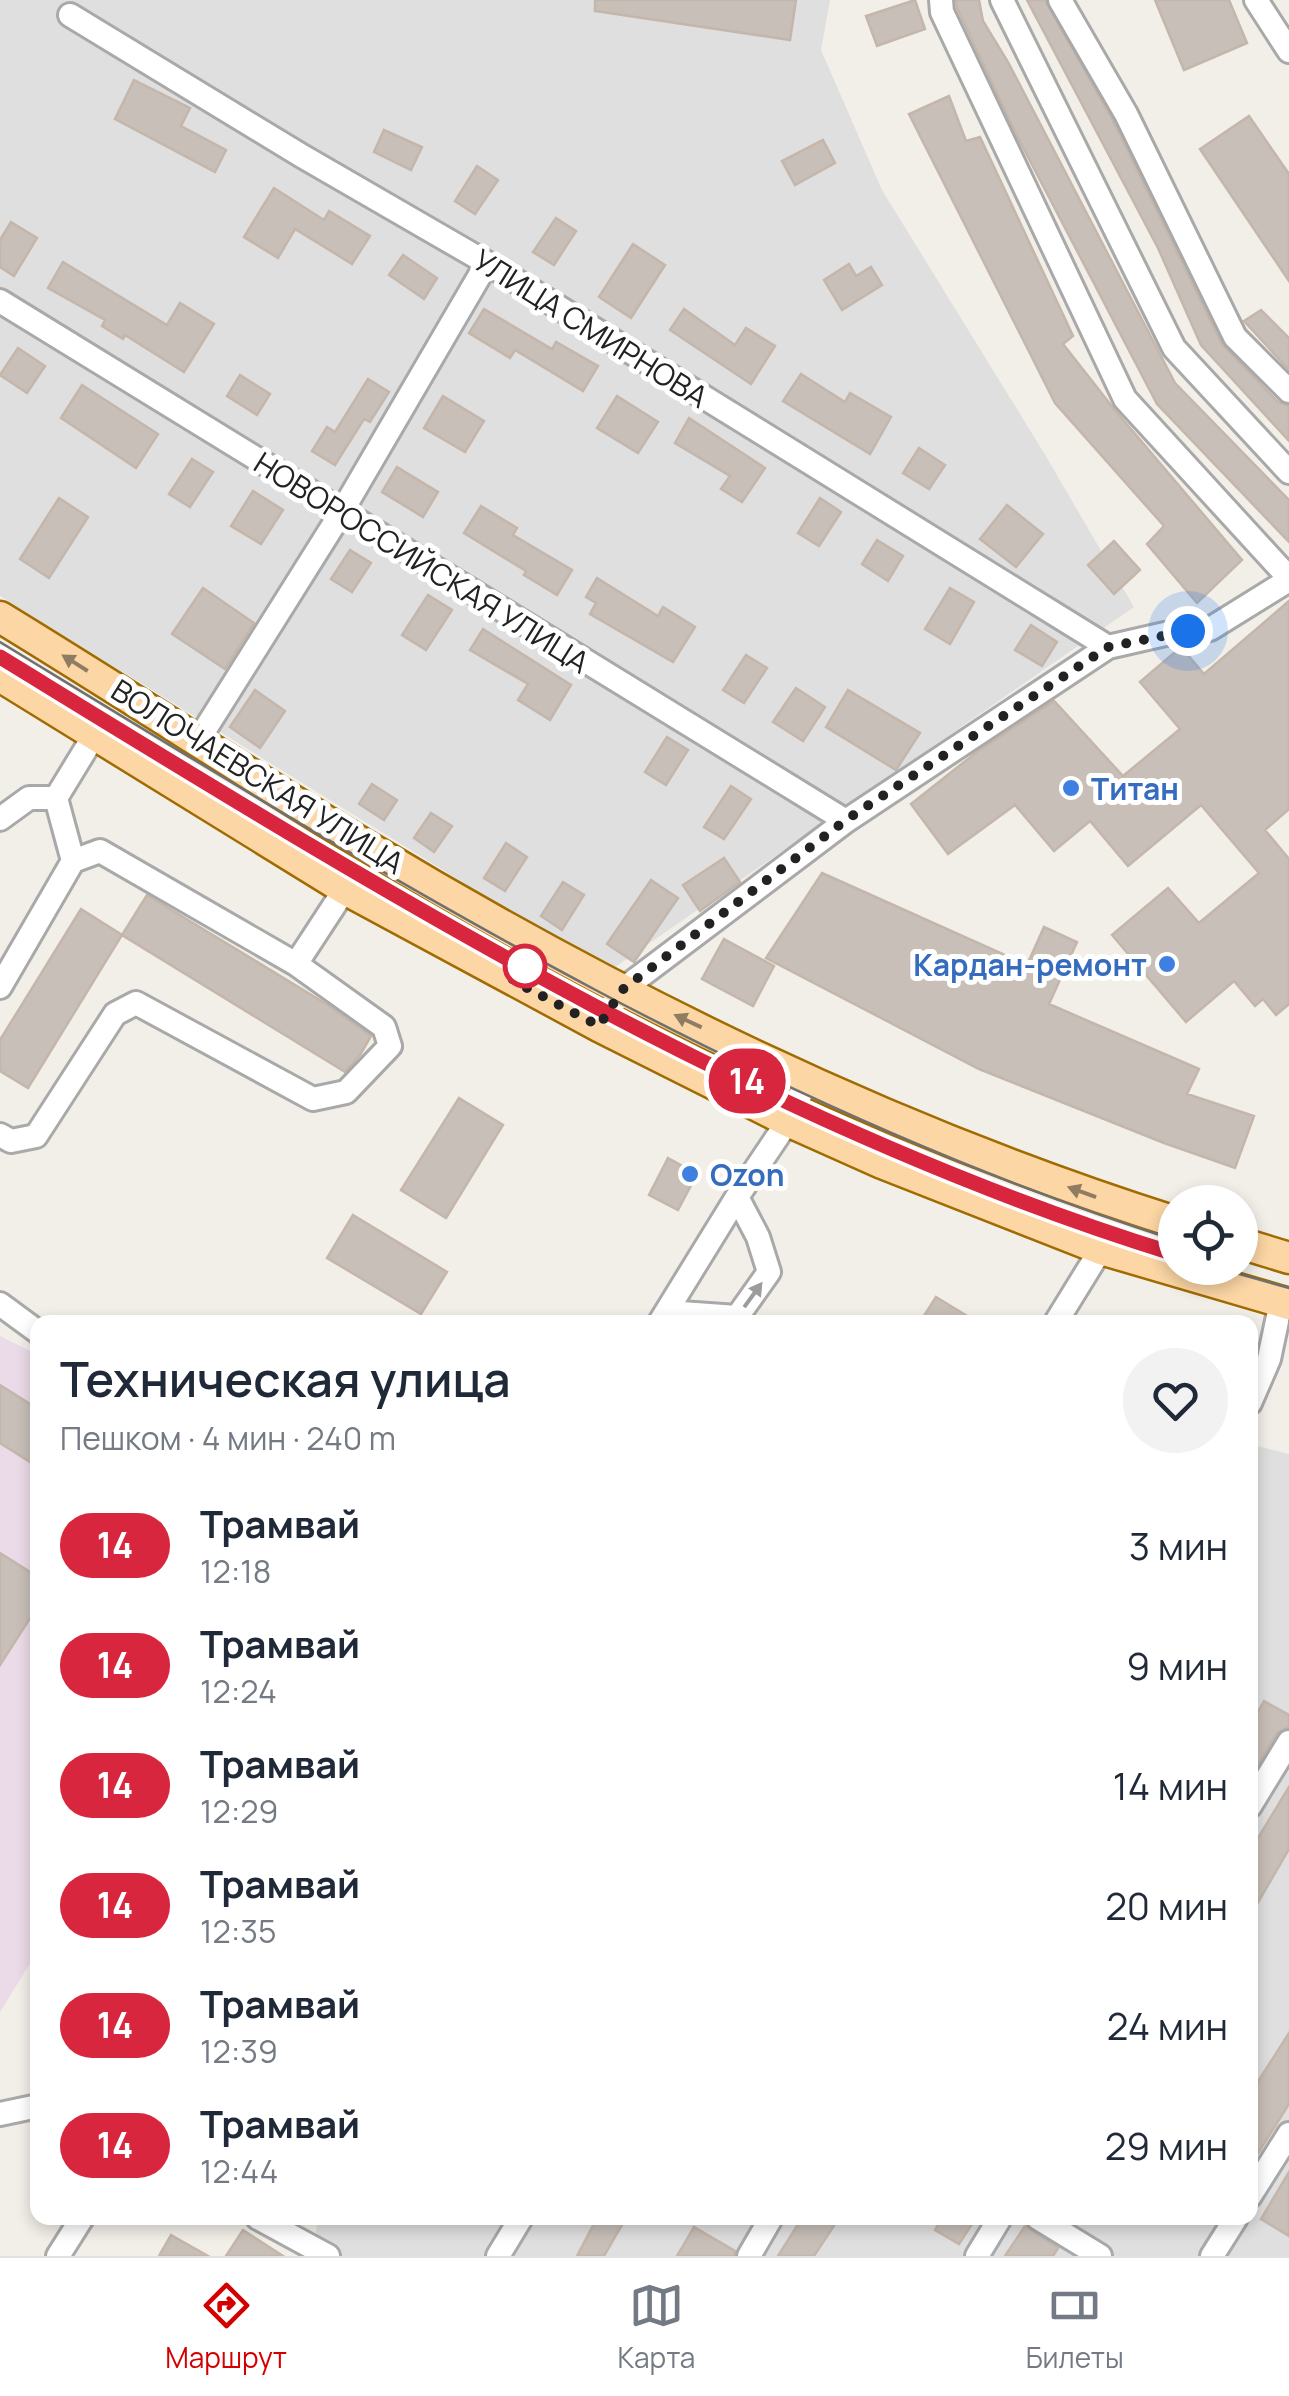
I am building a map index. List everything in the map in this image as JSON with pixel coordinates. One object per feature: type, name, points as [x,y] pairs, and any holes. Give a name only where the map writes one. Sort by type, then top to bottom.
[{"type":"main road","name":"ВОЛОЧАЕВСКАЯ УЛИЦА","points":[[0,617],[368,847],[622,990],[914,1127],[1090,1195],[1158,1217]]},
{"type":"main road","name":"ВОЛОЧАЕВСКАЯ УЛИЦА","points":[[0,676],[345,890],[599,1026],[788,1121],[882,1163],[1101,1249],[1285,1303]]},
{"type":"main road","points":[[1258,1249],[1289,1258]]},
{"type":"street","points":[[599,1026],[622,990],[846,820],[1108,647],[1210,629],[1289,579],[1125,399],[942,12],[941,0]]},
{"type":"street","points":[[1002,0],[1174,348],[1289,472]]},
{"type":"street","points":[[1060,0],[1126,114],[1235,337],[1289,391]]},
{"type":"street","points":[[1256,0],[1289,51]]},
{"type":"street","name":"УЛИЦА СМИРНОВА","points":[[70,15],[487,263],[1108,647]]},
{"type":"street","points":[[199,739],[340,513],[487,263]]},
{"type":"street","name":"НОВОРОССИЙСКАЯ УЛИЦА","points":[[0,301],[846,820]]},
{"type":"street","points":[[73,861],[56,798],[94,734]]},
{"type":"street","points":[[0,819],[29,798],[56,798]]},
{"type":"street","points":[[0,987],[73,861],[100,851],[296,964],[384,1027],[390,1046],[346,1092],[312,1099],[136,1003],[115,1014],[36,1136],[10,1141],[0,1134]]},
{"type":"street","points":[[296,964],[345,890]]},
{"type":"street","points":[[665,1315],[788,1121],[808,1078]]},
{"type":"street","points":[[737,1197],[758,1237],[769,1272],[737,1315]]},
{"type":"street","points":[[1060,1315],[1101,1249]]},
{"type":"street","points":[[1258,1384],[1285,1303]]},
{"type":"street","points":[[0,1304],[30,1326]]},
{"type":"street","points":[[1258,1793],[1289,1742]]},
{"type":"street","points":[[0,2114],[30,2108]]},
{"type":"street","points":[[1258,2183],[1289,2134]]},
{"type":"street","points":[[58,2256],[78,2225]]},
{"type":"street","points":[[271,2225],[328,2256]]},
{"type":"street","points":[[498,2256],[517,2225]]},
{"type":"street","points":[[749,2256],[767,2225]]},
{"type":"street","points":[[977,2256],[996,2225]]},
{"type":"street","points":[[1049,2225],[1100,2256]]},
{"type":"street","points":[[1212,2256],[1232,2225]]},
{"type":"shaded area","points":[[0,0],[830,0],[821,50],[882,190],[1134,607],[608,972],[0,596]]},
{"type":"shaded area","points":[[0,1336],[30,1351],[30,1963],[0,2012]]},
{"type":"shaded area","points":[[1258,1446],[1289,1454],[1289,2256],[312,2256],[317,2225],[1258,2225]]},
{"type":"building","points":[[595,0],[796,0],[790,40],[595,11]]},
{"type":"building","points":[[915,0],[925,29],[877,46],[866,16]]},
{"type":"building","points":[[956,0],[979,0],[983,21],[1175,383],[1289,500],[1289,542],[1157,404],[1017,136]]},
{"type":"building","points":[[1027,0],[1045,0],[1113,121],[1222,344],[1278,402],[1289,406],[1289,441],[1201,345],[1158,248]]},
{"type":"building","points":[[1155,0],[1229,0],[1247,43],[1184,70]]},
{"type":"building","points":[[134,80],[190,108],[181,126],[226,150],[215,172],[115,119]]},
{"type":"building","points":[[949,96],[966,141],[980,137],[1073,336],[1063,344],[1242,560],[1197,603],[1147,544],[1164,526],[1055,403],[909,114]]},
{"type":"building","points":[[1249,116],[1289,174],[1289,281],[1200,149]]},
{"type":"building","points":[[384,130],[422,147],[411,170],[374,152]]},
{"type":"building","points":[[823,140],[835,163],[795,185],[782,161]]},
{"type":"building","points":[[477,166],[498,180],[475,214],[455,201]]},
{"type":"building","points":[[274,188],[324,220],[329,211],[370,236],[352,264],[295,229],[278,258],[244,237]]},
{"type":"building","points":[[556,218],[576,231],[554,265],[533,252]]},
{"type":"building","points":[[11,222],[37,238],[14,276],[0,267],[0,240]]},
{"type":"building","points":[[633,244],[665,265],[631,318],[599,297]]},
{"type":"building","points":[[403,255],[437,278],[424,299],[389,275]]},
{"type":"building","points":[[63,262],[167,325],[180,303],[214,324],[184,372],[125,335],[123,339],[102,326],[105,320],[48,288]]},
{"type":"building","points":[[849,264],[856,276],[871,267],[882,285],[842,310],[824,280]]},
{"type":"building","points":[[484,309],[552,349],[556,342],[598,366],[583,391],[515,350],[510,358],[469,333]]},
{"type":"building","points":[[684,309],[735,345],[746,328],[775,346],[751,384],[670,330]]},
{"type":"building","points":[[1261,310],[1289,338],[1289,370],[1244,321]]},
{"type":"building","points":[[18,348],[45,366],[27,393],[0,375]]},
{"type":"building","points":[[801,374],[845,402],[850,393],[891,417],[870,454],[783,401]]},
{"type":"building","points":[[240,375],[270,394],[257,415],[227,396]]},
{"type":"building","points":[[368,379],[389,392],[370,422],[364,419],[335,465],[312,451],[327,427],[335,432]]},
{"type":"building","points":[[82,385],[158,434],[136,468],[61,418]]},
{"type":"building","points":[[443,396],[484,421],[465,452],[424,428]]},
{"type":"building","points":[[617,396],[658,422],[638,453],[597,428]]},
{"type":"building","points":[[689,418],[765,468],[742,502],[721,489],[730,476],[675,443]]},
{"type":"building","points":[[919,448],[945,465],[929,489],[903,473]]},
{"type":"building","points":[[192,459],[213,472],[190,507],[169,494]]},
{"type":"building","points":[[397,467],[438,492],[423,517],[382,492]]},
{"type":"building","points":[[253,491],[283,510],[261,544],[231,526]]},
{"type":"building","points":[[59,498],[88,517],[49,578],[20,559]]},
{"type":"building","points":[[820,498],[841,512],[819,546],[798,533]]},
{"type":"building","points":[[1007,505],[1043,534],[1016,567],[980,539]]},
{"type":"building","points":[[481,506],[517,528],[513,535],[572,570],[557,595],[464,533]]},
{"type":"building","points":[[877,540],[903,556],[888,581],[862,564]]},
{"type":"building","points":[[1114,541],[1140,570],[1114,594],[1088,565]]},
{"type":"building","points":[[350,550],[371,563],[352,592],[331,579]]},
{"type":"building","points":[[597,578],[658,616],[663,607],[695,627],[673,662],[590,614],[596,603],[586,597]]},
{"type":"building","points":[[203,588],[254,623],[225,669],[172,634]]},
{"type":"building","points":[[950,588],[974,602],[950,644],[925,629]]},
{"type":"building","points":[[428,595],[452,610],[426,650],[402,635]]},
{"type":"building","points":[[1289,601],[1289,809],[1265,830],[1289,859],[1289,1004],[1276,1015],[1263,999],[1255,1006],[1234,981],[1186,1022],[1112,935],[1168,888],[1199,923],[1259,873],[1201,805],[1128,866],[1090,821],[1054,851],[1015,805],[948,854],[911,804],[978,751],[1054,701],[1123,776],[1180,729],[1140,682],[1181,647],[1204,674]]},
{"type":"building","points":[[1031,625],[1057,642],[1042,666],[1015,650]]},
{"type":"building","points":[[483,629],[571,685],[550,720],[518,700],[528,684],[470,650]]},
{"type":"building","points":[[746,655],[767,668],[744,703],[723,690]]},
{"type":"building","points":[[796,688],[825,707],[803,741],[773,722]]},
{"type":"building","points":[[255,690],[285,711],[260,748],[230,727]]},
{"type":"building","points":[[848,690],[920,733],[896,770],[826,727]]},
{"type":"building","points":[[667,737],[688,750],[666,785],[645,772]]},
{"type":"building","points":[[372,784],[397,800],[384,820],[359,804]]},
{"type":"building","points":[[731,786],[751,799],[724,839],[704,827]]},
{"type":"building","points":[[431,813],[452,826],[434,852],[414,838]]},
{"type":"building","points":[[506,843],[527,857],[505,891],[484,878]]},
{"type":"building","points":[[724,858],[740,882],[700,911],[683,885]]},
{"type":"building","points":[[822,873],[1027,965],[1044,927],[1077,942],[1049,1004],[1199,1069],[1187,1094],[1254,1116],[1235,1168],[979,1069],[766,958]]},
{"type":"building","points":[[651,880],[678,898],[634,962],[607,944]]},
{"type":"building","points":[[563,882],[584,895],[562,930],[541,916]]},
{"type":"building","points":[[147,895],[328,1005],[371,1036],[360,1055],[345,1072],[122,935]]},
{"type":"building","points":[[81,909],[122,935],[28,1088],[0,1071],[0,1040]]},
{"type":"building","points":[[724,939],[774,966],[753,1006],[702,979]]},
{"type":"building","points":[[459,1098],[503,1125],[446,1218],[401,1190]]},
{"type":"building","points":[[668,1158],[697,1174],[678,1210],[649,1195]]},
{"type":"building","points":[[353,1215],[447,1272],[421,1314],[327,1258]]},
{"type":"building","points":[[936,1297],[966,1315],[924,1315]]},
{"type":"building","points":[[0,1385],[30,1404],[30,1462],[0,1443]]},
{"type":"building","points":[[0,1553],[30,1572],[30,1618],[0,1665]]},
{"type":"building","points":[[1264,1701],[1289,1715],[1289,1727],[1277,1733],[1258,1764],[1258,1712]]},
{"type":"building","points":[[1289,1787],[1289,1849],[1258,1902],[1258,1838]]},
{"type":"building","points":[[1289,2033],[1289,2104],[1258,2153],[1258,2081]]},
{"type":"building","points":[[1289,2172],[1289,2236],[1261,2219]]},
{"type":"building","points":[[593,2225],[622,2225],[604,2256],[577,2256]]},
{"type":"building","points":[[798,2225],[834,2225],[814,2256],[778,2256]]},
{"type":"building","points":[[938,2225],[971,2225],[959,2244],[935,2230]]},
{"type":"building","points":[[1025,2226],[1058,2248],[1053,2256],[1005,2256]]},
{"type":"building","points":[[694,2227],[735,2251],[734,2256],[677,2256]]},
{"type":"building","points":[[243,2230],[283,2256],[226,2256]]},
{"type":"building","points":[[171,2235],[208,2256],[159,2256]]},
{"type":"tram line","points":[[0,642],[425,896],[717,1052],[866,1122],[1019,1185],[1158,1234]]},
{"type":"tram line","name":"14","points":[[0,657],[352,872],[608,1013],[884,1146],[1107,1233],[1158,1249]]},
{"type":"tram line","points":[[1258,1279],[1289,1288]]},
{"type":"place","name":"Титан","points":[[1071,788]]},
{"type":"place","name":"Кардан-ремонт","points":[[1167,964]]},
{"type":"place","name":"Ozon","points":[[690,1174]]},
{"type":"route","points":[[525,966],[512,980],[599,1026],[622,990],[846,820],[1108,647],[1188,631]]}]
